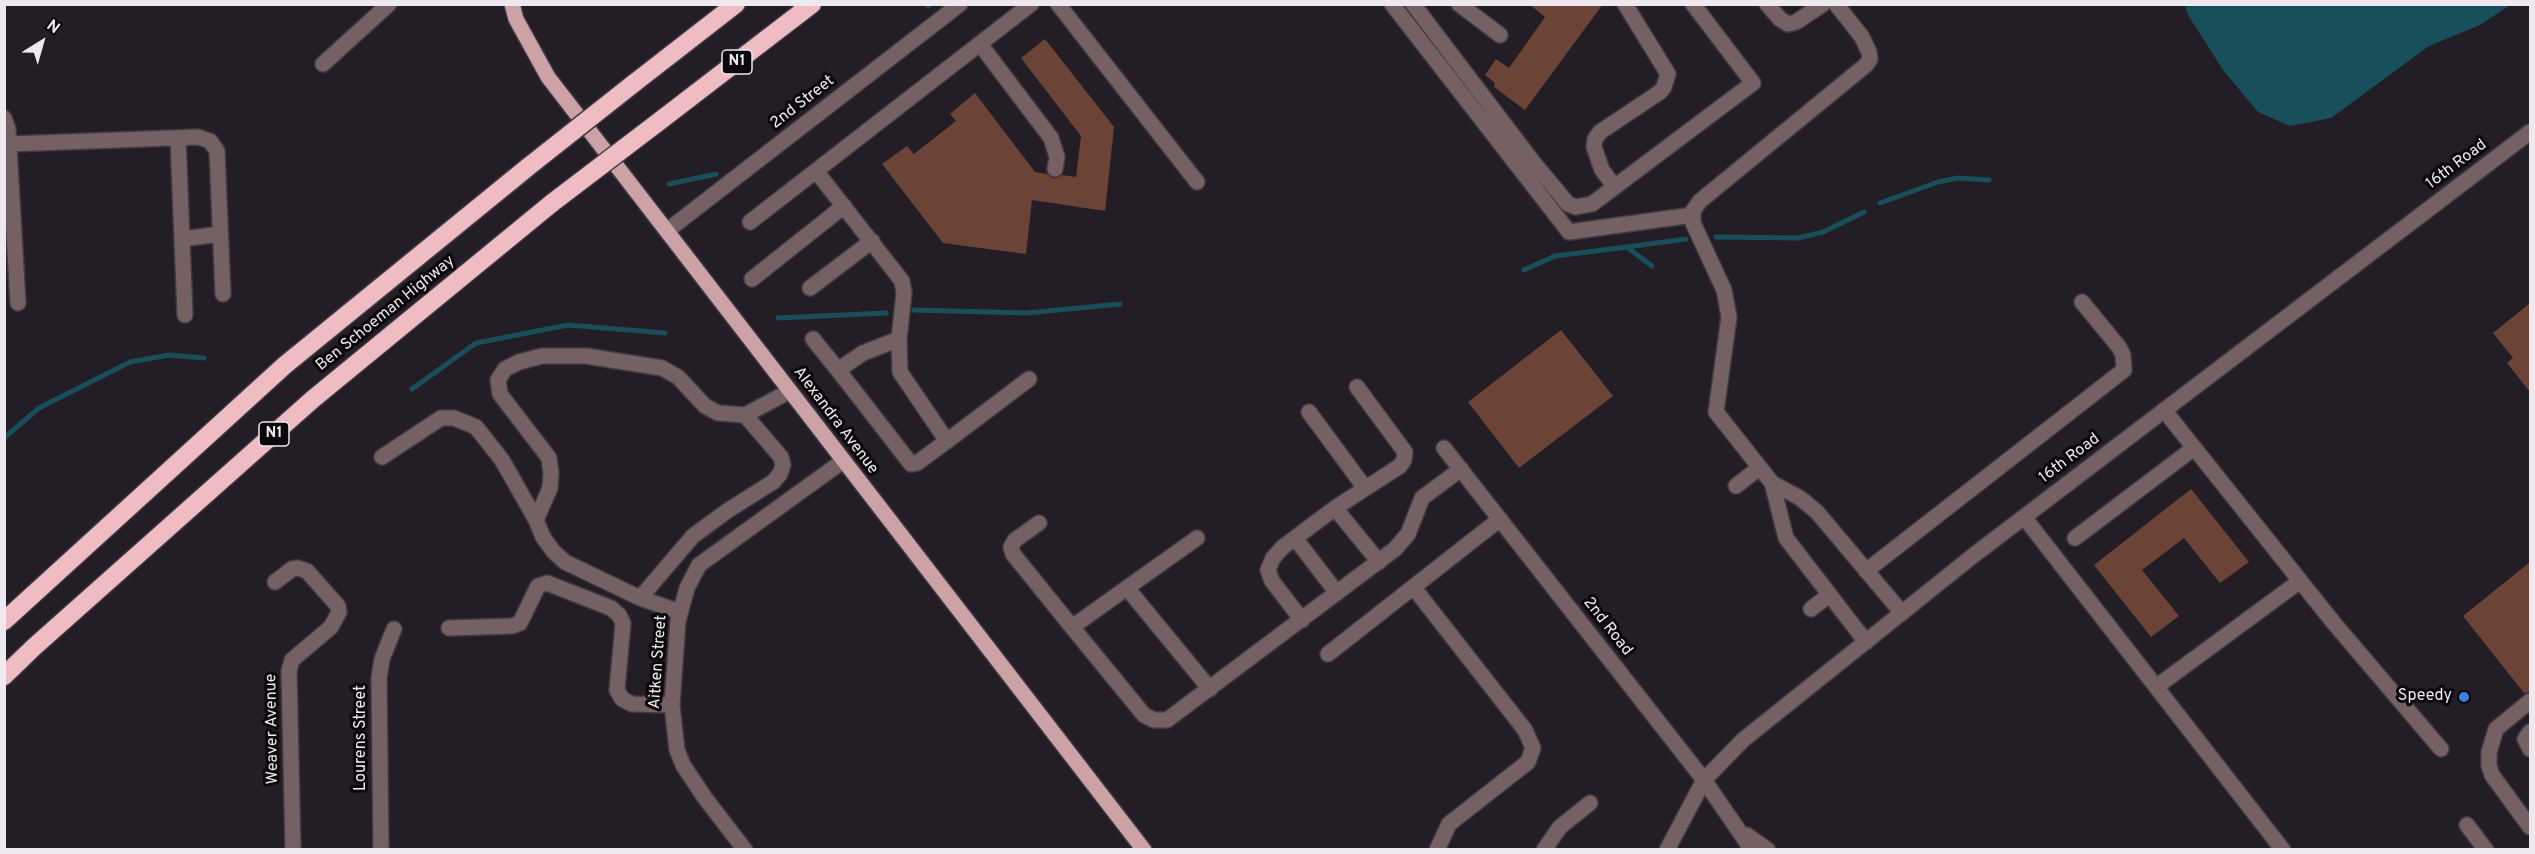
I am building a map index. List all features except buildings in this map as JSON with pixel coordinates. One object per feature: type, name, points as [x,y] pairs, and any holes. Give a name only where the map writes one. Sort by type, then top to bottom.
[{"type":"highway","name":"Ben Schoeman Highway","points":[[4,621],[285,365],[528,167],[736,4]]},
{"type":"highway","name":"Ben Schoeman Highway","points":[[4,676],[313,399],[552,203],[812,4]]},
{"type":"main road","name":"Alexandra Avenue","points":[[512,4],[516,19],[548,77],[1144,849]]},
{"type":"street","name":"2nd Street","points":[[668,230],[960,4]]},
{"type":"street","points":[[750,222],[1031,4]]},
{"type":"street","points":[[1058,4],[1197,182]]},
{"type":"street","points":[[1392,4],[1569,232],[1693,215]]},
{"type":"street","points":[[1413,4],[1533,162],[1568,204],[1576,207],[1592,204],[1753,83],[1693,4]]},
{"type":"street","points":[[1459,4],[1500,35]]},
{"type":"street","points":[[1615,187],[1602,170],[1594,147],[1595,139],[1600,132],[1660,92],[1668,74],[1625,4]]},
{"type":"street","points":[[1767,4],[1780,19],[1788,24],[1796,22],[1823,4]]},
{"type":"street","points":[[1836,4],[1862,37],[1870,59],[1866,65],[1700,201],[1693,215],[1693,223],[1724,290],[1729,317],[1716,412],[1772,483],[1800,498],[1817,512],[1902,613]]},
{"type":"street","points":[[322,64],[381,7]]},
{"type":"street","points":[[980,44],[1051,138],[1057,157],[1055,169]]},
{"type":"street","points":[[4,118],[8,129],[18,303]]},
{"type":"street","name":"16th Road","points":[[1667,849],[1704,780],[1743,740],[2024,517],[2530,132]]},
{"type":"street","points":[[9,144],[198,137],[210,141],[217,151],[223,294]]},
{"type":"street","points":[[178,138],[185,315]]},
{"type":"street","points":[[816,171],[902,281],[904,293],[898,339],[900,372],[947,441]]},
{"type":"street","points":[[752,279],[844,206]]},
{"type":"street","points":[[182,238],[220,234]]},
{"type":"street","points":[[810,288],[872,242]]},
{"type":"street","points":[[1866,571],[2124,370],[2123,356],[2119,347],[2082,302]]},
{"type":"street","points":[[813,339],[911,464],[917,463],[1029,379]]},
{"type":"street","points":[[838,370],[863,353],[898,339]]},
{"type":"street","points":[[536,520],[550,488],[552,473],[549,458],[500,394],[498,380],[505,369],[519,362],[542,356],[586,356],[662,368],[678,377],[705,406],[718,413],[745,415],[790,391]]},
{"type":"street","points":[[1302,620],[1272,581],[1269,565],[1276,553],[1335,508],[1400,466],[1404,460],[1405,453],[1357,387]]},
{"type":"street","points":[[2164,410],[2300,581],[2441,749]]},
{"type":"street","points":[[1309,412],[1365,488]]},
{"type":"street","points":[[640,598],[684,546],[727,511],[773,482],[780,474],[783,465],[781,458],[745,415]]},
{"type":"street","points":[[381,457],[441,418],[454,418],[476,427],[502,460],[536,520],[543,537],[553,551],[566,562],[640,598],[680,612]]},
{"type":"street","name":"2nd Road","points":[[1444,448],[1704,780],[1752,849]]},
{"type":"street","points":[[2075,538],[2194,448]]},
{"type":"street","name":"Aitken Street","points":[[745,849],[683,765],[677,750],[672,705],[680,612],[687,588],[699,566],[843,461]]},
{"type":"street","points":[[1736,486],[1759,468]]},
{"type":"street","points":[[1038,523],[1015,540],[1011,547],[1012,554],[1144,715],[1154,720],[1167,720],[1395,549],[1408,534],[1422,498],[1461,470]]},
{"type":"street","points":[[1772,483],[1786,538],[1866,642]]},
{"type":"street","points":[[1335,508],[1379,562]]},
{"type":"street","points":[[727,511],[744,533]]},
{"type":"street","points":[[2024,517],[2283,849]]},
{"type":"street","points":[[1328,654],[1500,519]]},
{"type":"street","points":[[1072,627],[1197,538]]},
{"type":"street","points":[[1295,538],[1337,593]]},
{"type":"street","points":[[684,546],[699,566]]},
{"type":"street","name":"Weaver Avenue","points":[[275,582],[292,569],[307,571],[338,606],[339,612],[331,627],[292,660],[289,671],[293,849]]},
{"type":"street","points":[[2156,687],[2300,581]]},
{"type":"street","points":[[448,628],[520,623],[538,586],[547,584],[611,608],[619,615],[623,622],[617,690],[622,699],[632,705],[672,705]]},
{"type":"street","points":[[1127,588],[1210,689]]},
{"type":"street","points":[[1414,588],[1525,730],[1533,748],[1528,762],[1449,824],[1437,849]]},
{"type":"street","points":[[1811,609],[1828,595]]},
{"type":"street","name":"Lourens Street","points":[[381,849],[380,678],[382,658],[394,629]]},
{"type":"street","points":[[2530,701],[2496,729],[2488,752],[2488,766],[2492,775],[2530,827]]},
{"type":"street","points":[[2530,732],[2525,739],[2530,749]]},
{"type":"street","points":[[1544,849],[1560,826],[1590,803]]},
{"type":"street","points":[[2467,825],[2486,849]]},
{"type":"street","name":"2nd Road","points":[[1739,830],[1768,849]]},
{"type":"water","points":[[2185,4],[2510,5],[2480,25],[2429,46],[2331,118],[2290,126],[2258,112],[2223,70],[2188,15]]},
{"type":"waterway","points":[[669,184],[716,174]]},
{"type":"waterway","points":[[1880,203],[1938,182],[1958,178],[1989,180]]},
{"type":"waterway","points":[[1716,237],[1798,238],[1823,232],[1864,212]]},
{"type":"waterway","points":[[1627,247],[1686,239]]},
{"type":"waterway","points":[[1524,270],[1555,256],[1627,247],[1652,266]]},
{"type":"waterway","points":[[914,310],[1027,313],[1120,304]]},
{"type":"waterway","points":[[778,318],[886,313]]},
{"type":"waterway","points":[[412,389],[476,343],[568,325],[665,333]]},
{"type":"waterway","points":[[4,438],[39,408],[130,362],[169,355],[204,358]]},
{"type":"place","name":"Speedy","points":[[2464,697]]}]
